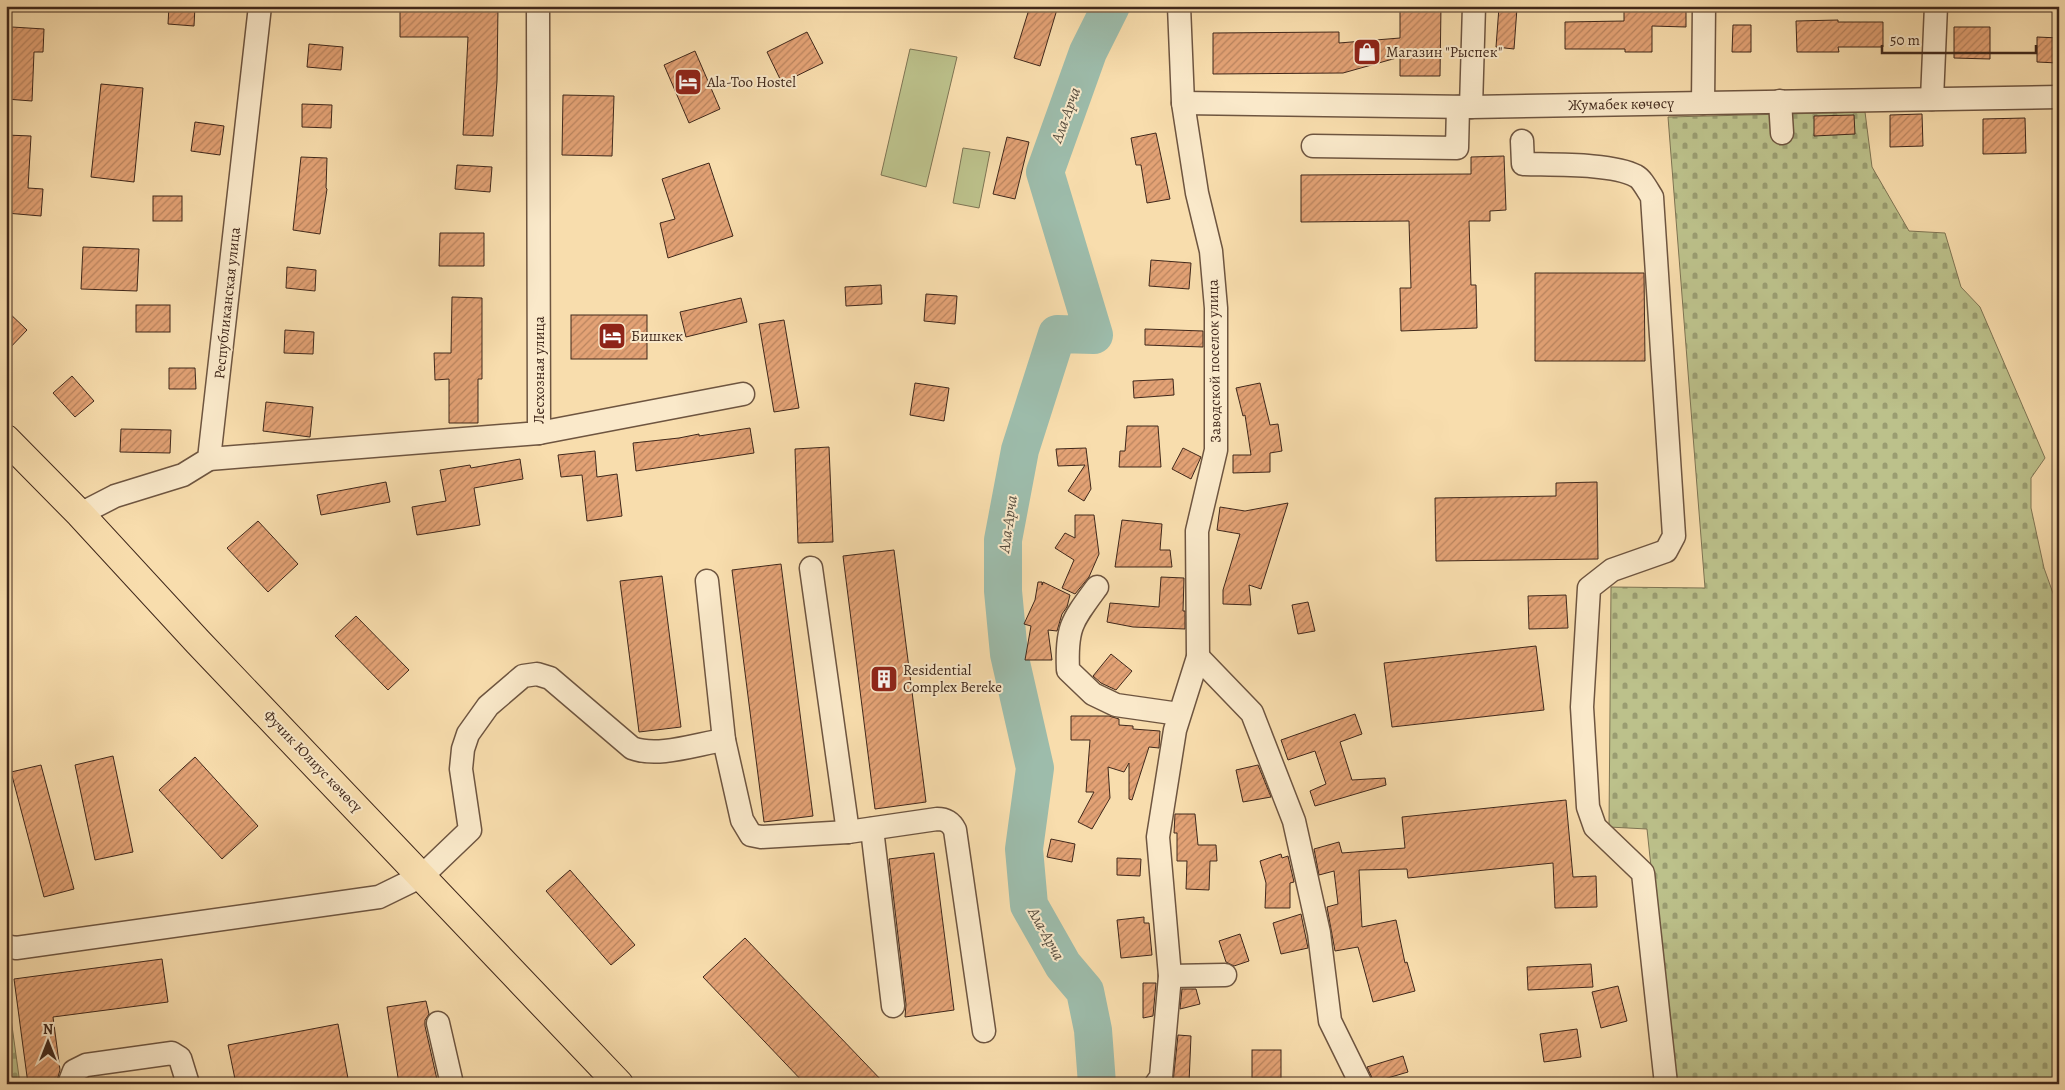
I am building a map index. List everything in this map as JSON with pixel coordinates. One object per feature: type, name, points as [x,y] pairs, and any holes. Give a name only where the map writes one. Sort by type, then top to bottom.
[{"type":"main road","name":"Фучик Юлиус көчөсү","points":[[6,439],[80,514],[620,1084]]},
{"type":"street","name":"Республиканская улица","points":[[209,460],[260,6]]},
{"type":"street","name":"Лесхозная улица","points":[[209,460],[539,433],[538,6]]},
{"type":"street","name":"Заводской поселок улица","points":[[1162,1082],[1170,976],[1158,837],[1175,730],[1198,657],[1197,530],[1216,450],[1216,308],[1211,251],[1197,193],[1183,103],[1179,6]]},
{"type":"street","points":[[1313,146],[1458,148],[1474,6]]},
{"type":"street","points":[[1703,103],[1704,6]]},
{"type":"street","points":[[1932,99],[1936,6]]},
{"type":"street","name":"Жумабек көчөсү","points":[[1183,103],[1464,107],[2059,96]]},
{"type":"street","points":[[1780,102],[1782,132]]},
{"type":"street","points":[[1522,141],[1523,164],[1594,166],[1624,172],[1637,176],[1652,198],[1674,536],[1666,551],[1612,570],[1589,588],[1582,708],[1588,807],[1595,827],[1643,873],[1666,1084]]},
{"type":"street","points":[[539,433],[743,394]]},
{"type":"street","points":[[80,514],[115,496],[183,475],[209,460]]},
{"type":"street","points":[[811,568],[848,832]]},
{"type":"street","points":[[707,581],[724,740],[742,820],[750,835],[761,837],[848,832],[937,819],[948,821],[955,830],[984,1031]]},
{"type":"street","points":[[1097,587],[1072,621],[1067,644],[1068,670],[1093,694],[1116,705],[1179,714]]},
{"type":"street","points":[[1198,657],[1252,713],[1290,812],[1319,933],[1330,1021],[1360,1084]]},
{"type":"street","points":[[6,946],[16,948],[380,897],[422,876],[470,830],[461,769],[463,749],[468,734],[488,706],[523,676],[537,674],[550,678],[632,748],[643,752],[656,752],[724,740]]},
{"type":"street","points":[[872,829],[893,1006]]},
{"type":"street","points":[[1170,976],[1225,975]]},
{"type":"street","points":[[438,1023],[452,1084]]},
{"type":"street","points":[[69,1084],[74,1071],[86,1066],[172,1053],[180,1058],[188,1084]]},
{"type":"green space","points":[[910,49],[957,57],[926,187],[881,175]]},
{"type":"green space","points":[[1865,112],[1872,167],[1909,231],[1945,233],[1961,287],[1980,307],[2045,458],[2031,478],[2031,508],[2044,568],[2059,610],[2059,1084],[1674,1084],[1647,829],[1609,827],[1611,587],[1705,588],[1668,117]]},
{"type":"green space","points":[[963,148],[990,152],[979,208],[953,203]]},
{"type":"green space","points":[[6,1004],[9,1004],[20,1084],[6,1084]]},
{"type":"building","points":[[169,6],[195,6],[194,26],[168,24]]},
{"type":"building","points":[[400,6],[498,6],[497,81],[493,136],[463,135],[468,37],[400,37]]},
{"type":"building","points":[[1030,6],[1058,6],[1040,66],[1014,58]]},
{"type":"building","points":[[1400,6],[1441,6],[1440,76],[1400,76],[1400,57],[1343,73],[1213,74],[1213,33],[1339,32],[1339,43],[1400,38]]},
{"type":"building","points":[[1624,6],[1686,6],[1686,27],[1652,26],[1652,52],[1625,52],[1625,49],[1565,49],[1565,22],[1624,21]]},
{"type":"building","points":[[1499,7],[1517,8],[1514,49],[1496,47]]},
{"type":"building","points":[[1838,20],[1838,22],[1883,22],[1883,47],[1838,47],[1839,52],[1797,52],[1796,21]]},
{"type":"building","points":[[1733,25],[1751,25],[1751,52],[1732,52]]},
{"type":"building","points":[[12,27],[44,29],[43,52],[34,52],[32,101],[6,99],[6,77],[10,77]]},
{"type":"building","points":[[1954,27],[1990,27],[1990,59],[1954,58]]},
{"type":"building","points":[[807,32],[823,63],[782,83],[767,52]]},
{"type":"building","points":[[2037,37],[2059,38],[2058,63],[2037,62]]},
{"type":"building","points":[[309,44],[343,47],[341,70],[307,67]]},
{"type":"building","points":[[695,51],[720,109],[689,123],[664,65]]},
{"type":"building","points":[[101,84],[143,88],[134,182],[91,177]]},
{"type":"building","points":[[563,95],[614,96],[612,156],[562,155]]},
{"type":"building","points":[[302,104],[332,105],[331,128],[302,127]]},
{"type":"building","points":[[1922,114],[1923,146],[1890,147],[1890,115]]},
{"type":"building","points":[[1854,115],[1855,134],[1814,136],[1814,116]]},
{"type":"building","points":[[2025,118],[2026,153],[1983,154],[1983,119]]},
{"type":"building","points":[[195,122],[224,126],[220,155],[191,151]]},
{"type":"building","points":[[1156,133],[1170,199],[1147,203],[1141,165],[1136,165],[1131,138]]},
{"type":"building","points":[[6,135],[31,136],[28,188],[43,189],[41,216],[6,213]]},
{"type":"building","points":[[1007,137],[1029,142],[1015,199],[993,194]]},
{"type":"building","points":[[1504,156],[1506,210],[1490,211],[1490,221],[1469,221],[1471,285],[1476,285],[1477,328],[1401,331],[1400,288],[1411,288],[1409,221],[1301,222],[1301,175],[1471,174],[1471,157]]},
{"type":"building","points":[[301,157],[327,158],[327,189],[320,234],[293,230]]},
{"type":"building","points":[[709,163],[733,236],[668,258],[660,223],[675,219],[662,179]]},
{"type":"building","points":[[457,165],[492,167],[490,192],[455,189]]},
{"type":"building","points":[[153,196],[182,196],[182,221],[153,221]]},
{"type":"building","points":[[440,233],[484,233],[484,266],[439,266]]},
{"type":"building","points":[[83,247],[139,249],[137,291],[81,289]]},
{"type":"building","points":[[1151,260],[1191,263],[1189,289],[1149,286]]},
{"type":"building","points":[[287,267],[316,270],[315,291],[286,288]]},
{"type":"building","points":[[1535,273],[1644,273],[1645,361],[1535,361]]},
{"type":"building","points":[[881,285],[882,304],[846,306],[845,287]]},
{"type":"building","points":[[926,294],[957,296],[955,324],[924,321]]},
{"type":"building","points":[[452,297],[482,298],[482,379],[478,379],[478,423],[449,423],[449,379],[435,380],[434,353],[451,353]]},
{"type":"building","points":[[741,298],[747,322],[686,337],[680,312]]},
{"type":"building","points":[[136,305],[170,305],[170,332],[136,332]]},
{"type":"building","points":[[6,310],[27,330],[6,352]]},
{"type":"building","points":[[571,315],[647,315],[647,359],[571,359]]},
{"type":"building","points":[[784,320],[799,408],[774,412],[759,324]]},
{"type":"building","points":[[1145,329],[1203,331],[1203,347],[1145,345]]},
{"type":"building","points":[[285,330],[314,332],[313,354],[284,353]]},
{"type":"building","points":[[169,368],[195,368],[196,389],[169,389]]},
{"type":"building","points":[[72,376],[94,401],[75,417],[53,393]]},
{"type":"building","points":[[1173,379],[1174,395],[1134,398],[1133,381]]},
{"type":"building","points":[[915,383],[949,388],[944,421],[910,415]]},
{"type":"building","points":[[1260,383],[1270,425],[1278,424],[1282,451],[1270,453],[1270,472],[1233,473],[1233,455],[1251,455],[1245,415],[1243,416],[1236,388]]},
{"type":"building","points":[[266,402],[313,407],[310,437],[263,431]]},
{"type":"building","points":[[1127,426],[1158,426],[1161,467],[1119,467],[1120,451],[1125,451]]},
{"type":"building","points":[[750,428],[754,453],[636,471],[633,443]]},
{"type":"building","points":[[121,429],[171,430],[170,453],[120,452]]},
{"type":"building","points":[[829,447],[833,542],[798,543],[795,449]]},
{"type":"building","points":[[1086,448],[1091,489],[1084,501],[1068,491],[1085,465],[1058,466],[1056,449]]},
{"type":"building","points":[[1183,448],[1201,457],[1191,479],[1172,469]]},
{"type":"building","points":[[595,451],[597,477],[617,474],[622,516],[587,521],[582,475],[561,477],[558,455]]},
{"type":"building","points":[[520,459],[523,479],[474,488],[480,525],[417,535],[412,507],[446,501],[440,470],[470,465],[471,468]]},
{"type":"building","points":[[386,482],[390,502],[321,515],[317,495]]},
{"type":"building","points":[[1597,482],[1598,559],[1436,561],[1435,498],[1556,496],[1556,483]]},
{"type":"building","points":[[1288,503],[1261,589],[1249,585],[1251,605],[1223,604],[1223,590],[1240,534],[1217,530],[1220,507],[1245,511]]},
{"type":"building","points":[[1075,515],[1094,515],[1099,554],[1089,577],[1075,594],[1062,588],[1074,560],[1055,548],[1065,533],[1075,538]]},
{"type":"building","points":[[1122,520],[1162,524],[1160,550],[1170,550],[1172,567],[1115,567]]},
{"type":"building","points":[[258,521],[298,564],[268,592],[227,548]]},
{"type":"building","name":"Residential Complex Bereke","points":[[894,550],[926,802],[875,809],[843,556]]},
{"type":"building","points":[[781,564],[813,816],[764,822],[732,570]]},
{"type":"building","points":[[662,576],[681,727],[639,732],[620,581]]},
{"type":"building","points":[[1161,577],[1184,578],[1183,611],[1185,611],[1185,629],[1133,627],[1107,622],[1110,603],[1159,607]]},
{"type":"building","points":[[1038,582],[1042,582],[1042,585],[1043,582],[1070,595],[1057,631],[1048,630],[1052,660],[1025,660],[1031,626],[1024,624],[1035,600]]},
{"type":"building","points":[[1566,595],[1568,628],[1529,629],[1528,596]]},
{"type":"building","points":[[1308,602],[1315,631],[1298,634],[1292,605]]},
{"type":"building","points":[[356,616],[409,670],[388,690],[335,636]]},
{"type":"building","points":[[1536,646],[1544,710],[1392,727],[1384,663]]},
{"type":"building","points":[[1111,654],[1132,671],[1116,690],[1101,683],[1093,676]]},
{"type":"building","points":[[1355,714],[1362,734],[1340,742],[1352,780],[1385,778],[1386,785],[1315,806],[1310,791],[1326,784],[1315,751],[1288,760],[1281,740]]},
{"type":"building","points":[[1071,716],[1109,716],[1119,719],[1119,725],[1133,726],[1133,729],[1160,731],[1159,748],[1149,747],[1132,800],[1129,799],[1129,763],[1124,772],[1108,767],[1110,798],[1092,829],[1078,822],[1094,792],[1086,792],[1090,740],[1071,740]]},
{"type":"building","points":[[113,756],[133,852],[95,860],[75,765]]},
{"type":"building","points":[[195,757],[258,826],[222,859],[159,790]]},
{"type":"building","points":[[41,765],[74,889],[44,897],[11,772]]},
{"type":"building","points":[[1258,765],[1271,797],[1243,802],[1236,770]]},
{"type":"building","points":[[1566,800],[1573,877],[1596,876],[1597,907],[1555,908],[1553,863],[1408,878],[1407,869],[1359,870],[1362,927],[1396,920],[1405,963],[1407,962],[1415,991],[1373,1002],[1358,947],[1335,951],[1327,907],[1338,904],[1334,871],[1319,875],[1314,849],[1339,842],[1342,853],[1405,848],[1402,817]]},
{"type":"building","points":[[1175,814],[1195,814],[1198,845],[1216,845],[1217,861],[1210,861],[1209,890],[1186,889],[1187,861],[1177,861],[1177,833],[1174,833]]},
{"type":"building","points":[[1051,839],[1075,844],[1072,862],[1047,857]]},
{"type":"building","points":[[934,853],[954,1010],[905,1017],[906,1004],[889,859]]},
{"type":"building","points":[[1281,854],[1282,858],[1288,856],[1294,882],[1290,883],[1290,908],[1265,908],[1266,883],[1260,861]]},
{"type":"building","points":[[1117,858],[1141,859],[1140,876],[1117,875]]},
{"type":"building","points":[[570,870],[635,945],[611,965],[546,891]]},
{"type":"building","points":[[1301,914],[1308,948],[1281,954],[1273,923]]},
{"type":"building","points":[[1144,917],[1144,923],[1149,923],[1152,955],[1121,958],[1117,920]]},
{"type":"building","points":[[1240,934],[1249,961],[1234,966],[1226,962],[1219,941]]},
{"type":"building","points":[[745,938],[885,1084],[805,1084],[703,977]]},
{"type":"building","points":[[162,959],[168,1002],[53,1017],[60,1070],[56,1084],[28,1084],[14,979]]},
{"type":"building","points":[[1591,964],[1593,987],[1528,990],[1527,967]]},
{"type":"building","points":[[1143,983],[1156,983],[1153,1016],[1143,1018]]},
{"type":"building","points":[[1618,986],[1627,1021],[1601,1028],[1592,992]]},
{"type":"building","points":[[1182,989],[1196,989],[1200,1004],[1180,1009]]},
{"type":"building","points":[[426,1001],[429,1014],[425,1020],[425,1026],[438,1084],[399,1084],[387,1007]]},
{"type":"building","points":[[338,1024],[349,1084],[236,1084],[228,1045]]},
{"type":"building","points":[[1577,1029],[1581,1057],[1544,1062],[1540,1034]]},
{"type":"building","points":[[1178,1035],[1191,1036],[1189,1083],[1173,1082]]},
{"type":"building","points":[[1252,1050],[1281,1050],[1281,1078],[1252,1078]]},
{"type":"building","points":[[1403,1056],[1408,1072],[1374,1082],[1367,1067]]},
{"type":"waterway","name":"Ала-Арча","points":[[1097,1084],[1093,1030],[1085,991],[1063,965],[1029,905],[1024,849],[1035,768],[1009,654],[1003,591],[1003,540],[1020,450],[1057,334],[1094,335],[1045,172],[1088,52],[1111,6]]},
{"type":"place","name":"Магазин \"Рыспек\"","points":[[1367,52]]},
{"type":"place","name":"Ala-Too Hostel","points":[[688,82]]},
{"type":"place","name":"Бишкек","points":[[612,336]]},
{"type":"place","name":"Residential Complex Bereke","points":[[884,679]]}]
